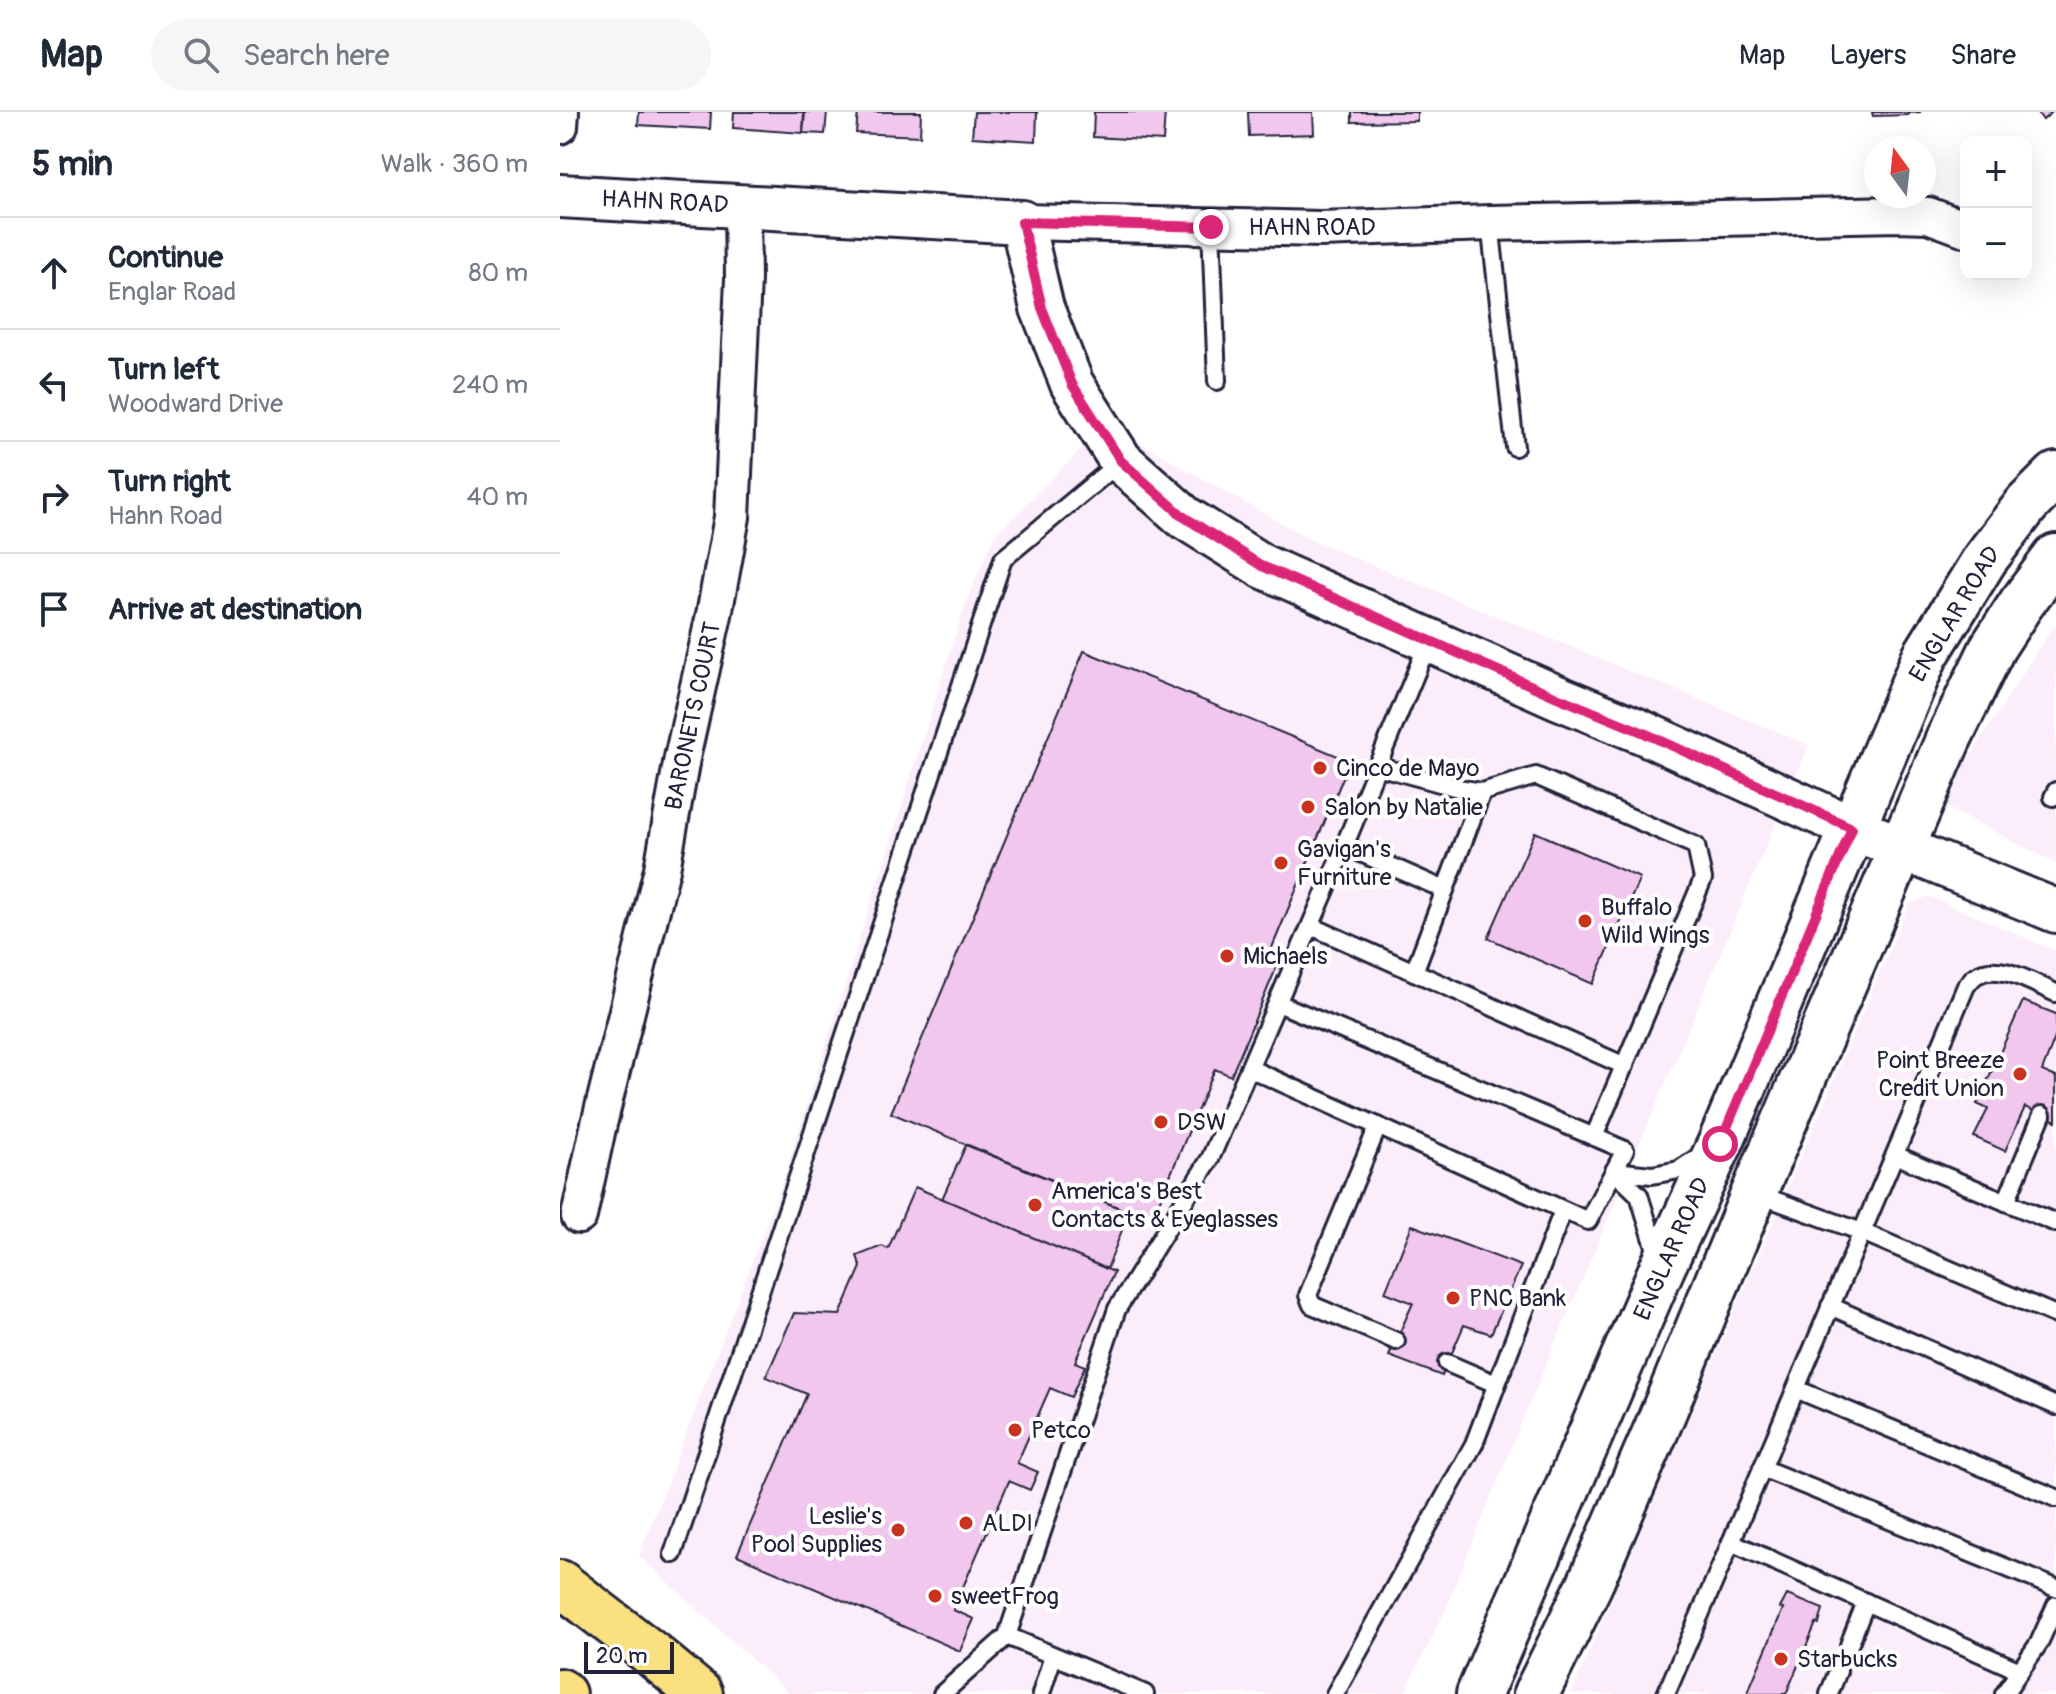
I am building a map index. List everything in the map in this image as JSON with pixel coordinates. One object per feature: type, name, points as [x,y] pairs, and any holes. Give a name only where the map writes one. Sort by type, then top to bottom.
[{"type":"highway","points":[[560,1583],[700,1694]]},
{"type":"main road","name":"ENGLAR ROAD","points":[[1479,1694],[1662,1268],[1720,1144],[1925,656],[1985,559],[2027,504],[2056,475]]},
{"type":"main road","name":"ENGLAR ROAD","points":[[1536,1694],[1595,1572],[1664,1413],[1754,1193],[1948,740],[1993,647],[2056,557]]},
{"type":"street","points":[[560,126],[561,112]]},
{"type":"street","name":"HAHN ROAD","points":[[560,196],[1022,222],[1211,227],[1320,229],[1898,214],[1928,215],[1960,227]]},
{"type":"street","name":"BARONETS COURT","points":[[579,1216],[662,869],[732,517],[743,279],[742,207]]},
{"type":"street","points":[[1022,222],[1042,308],[1072,384],[1121,461],[1184,517],[1262,566],[1642,732],[1852,828],[2056,911]]},
{"type":"lane","points":[[1490,223],[1515,447]]},
{"type":"lane","points":[[1211,227],[1217,381]]},
{"type":"lane","points":[[673,1554],[1003,559],[1121,461]]},
{"type":"lane","points":[[942,1694],[1007,1636],[1117,1309],[1210,1159],[1430,640]]},
{"type":"lane","points":[[1377,766],[1482,792],[1536,776],[1696,846],[1703,879],[1594,1137]]},
{"type":"lane","points":[[1414,972],[1482,792]]},
{"type":"lane","points":[[1345,846],[1445,890]]},
{"type":"lane","points":[[1311,926],[1625,1066]]},
{"type":"lane","points":[[1666,1694],[1966,986],[1975,976],[2002,970],[2056,993]]},
{"type":"lane","points":[[1249,1068],[1588,1221],[1625,1150],[1278,1003]]},
{"type":"lane","points":[[2006,1202],[2042,1115]]},
{"type":"lane","points":[[1378,1126],[1308,1295],[1312,1305],[1396,1341]]},
{"type":"lane","points":[[1614,1171],[1652,1175],[1679,1170],[1720,1144]]},
{"type":"lane","points":[[1895,1155],[2056,1223]]},
{"type":"lane","points":[[1614,1171],[1639,1195],[1662,1268]]},
{"type":"lane","points":[[1754,1193],[1862,1232],[2056,1315]]},
{"type":"lane","points":[[1335,1694],[1474,1444],[1563,1210]]},
{"type":"lane","points":[[1830,1306],[2056,1406]]},
{"type":"lane","points":[[1447,1363],[1496,1384]]},
{"type":"lane","points":[[1796,1389],[2056,1498]]},
{"type":"lane","points":[[1762,1468],[2056,1588]]},
{"type":"lane","points":[[1731,1542],[2020,1671]]},
{"type":"lane","points":[[1849,1645],[1866,1602]]},
{"type":"lane","points":[[2004,1694],[2039,1643],[2056,1605]]},
{"type":"lane","points":[[1007,1636],[1145,1694]]},
{"type":"lane","points":[[1041,1694],[1053,1656]]},
{"type":"lane","points":[[1829,1694],[1838,1671]]},
{"type":"shaded area","points":[[1107,424],[1307,538],[1809,745],[1443,1615],[1404,1694],[790,1694],[639,1556],[782,1184],[966,602],[995,535]]},
{"type":"shaded area","points":[[2056,625],[2056,863],[1940,804]]},
{"type":"shaded area","points":[[1929,896],[2056,951],[2056,1694],[1571,1694],[1909,904]]},
{"type":"building","points":[[639,112],[711,112],[710,129],[638,125]]},
{"type":"building","points":[[734,112],[804,112],[803,133],[733,128]]},
{"type":"building","points":[[805,112],[827,112],[825,134],[803,133]]},
{"type":"building","points":[[858,112],[921,112],[920,136],[856,133]]},
{"type":"building","points":[[974,112],[1037,112],[1036,141],[972,137]]},
{"type":"building","points":[[1094,112],[1165,112],[1163,141],[1093,137]]},
{"type":"building","points":[[1248,112],[1313,112],[1314,134],[1249,136]]},
{"type":"building","points":[[1352,112],[1417,112],[1417,121],[1352,122]]},
{"type":"building","points":[[1872,112],[1921,112],[1873,116]]},
{"type":"building","points":[[2037,112],[2052,112],[2043,120]]},
{"type":"building","points":[[1084,651],[1350,761],[1266,962],[1277,966],[1231,1076],[1215,1069],[1151,1221],[891,1113]]},
{"type":"building","points":[[1535,832],[1640,878],[1593,984],[1488,938]]},
{"type":"building","name":"Point Breeze Credit Union","points":[[2023,1001],[2056,1014],[2056,1035],[2042,1071],[2056,1077],[2056,1121],[2025,1107],[2005,1151],[1974,1137],[1988,1109],[1977,1104]]},
{"type":"building","name":"America's Best Contacts & Eyeglasses","points":[[966,1145],[1129,1212],[1107,1269],[942,1199]]},
{"type":"building","points":[[915,1187],[1114,1272],[1075,1362],[1085,1366],[1071,1397],[1050,1388],[1017,1463],[1038,1472],[1030,1490],[1009,1481],[953,1610],[974,1619],[960,1651],[737,1555],[807,1394],[766,1377],[794,1313],[840,1315],[861,1267],[857,1256],[882,1246],[888,1249]]},
{"type":"building","name":"PNC Bank","points":[[1412,1225],[1521,1266],[1491,1334],[1464,1325],[1442,1376],[1389,1356],[1413,1303],[1385,1292]]},
{"type":"building","name":"Starbucks","points":[[1787,1595],[1823,1609],[1819,1624],[1816,1623],[1786,1694],[1747,1694],[1783,1609],[1780,1608]]},
{"type":"place","name":"Cinco de Mayo","points":[[1320,768]]},
{"type":"place","name":"Salon by Natalie","points":[[1308,807]]},
{"type":"place","name":"Gavigan's Furniture","points":[[1281,863]]},
{"type":"place","name":"Buffalo Wild Wings","points":[[1585,921]]},
{"type":"place","name":"Michaels","points":[[1227,956]]},
{"type":"place","name":"Point Breeze Credit Union","points":[[2020,1074]]},
{"type":"place","name":"DSW","points":[[1161,1122]]},
{"type":"place","name":"America's Best Contacts & Eyeglasses","points":[[1035,1205]]},
{"type":"place","name":"PNC Bank","points":[[1453,1298]]},
{"type":"place","name":"Petco","points":[[1015,1430]]},
{"type":"place","name":"ALDI","points":[[966,1523]]},
{"type":"place","name":"Leslie's Pool Supplies","points":[[898,1530]]},
{"type":"place","name":"sweetFrog","points":[[935,1596]]},
{"type":"place","name":"Starbucks","points":[[1781,1659]]},
{"type":"route","points":[[1211,227],[1022,222],[1042,308],[1072,384],[1121,461],[1184,517],[1262,566],[1642,732],[1852,828],[1720,1144]]}]
